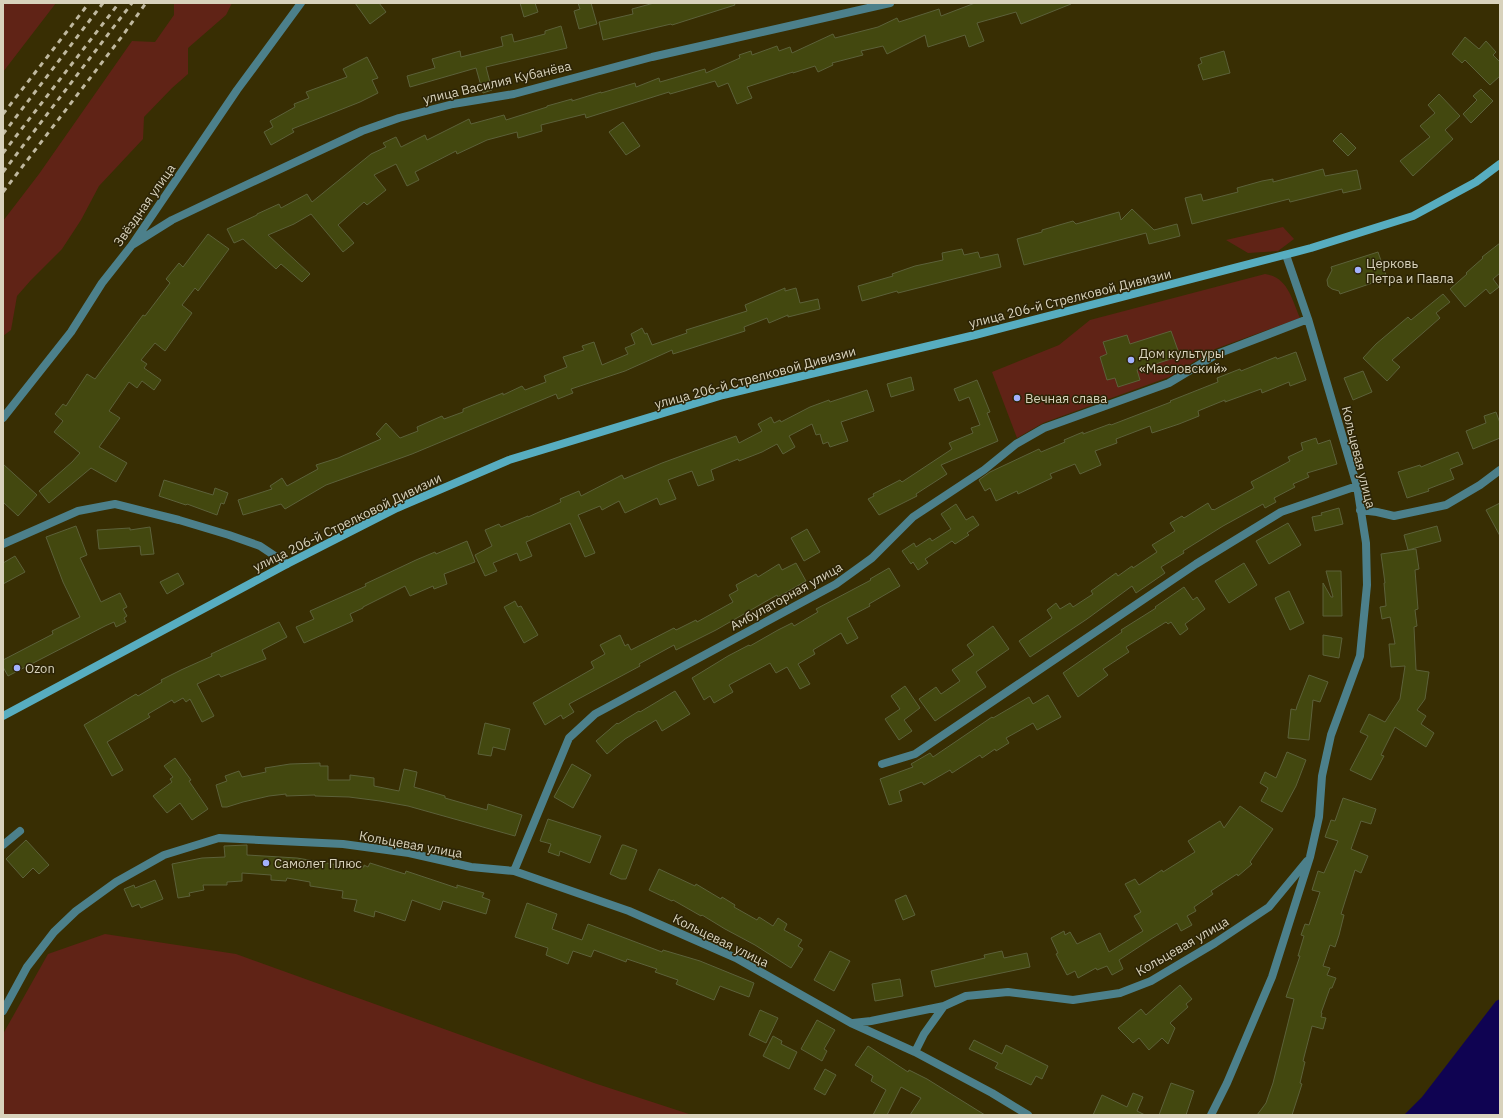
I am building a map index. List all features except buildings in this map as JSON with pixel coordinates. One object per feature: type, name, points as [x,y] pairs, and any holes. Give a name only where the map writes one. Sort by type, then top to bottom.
[{"type":"main road","name":"улица 206-й Стрелковой Дивизии","points":[[3,716],[287,564],[397,508],[509,460],[724,395],[983,333],[1286,255],[1413,216],[1476,182],[1500,164]]},
{"type":"street","name":"Звёздная улица","points":[[3,418],[72,332],[102,283],[132,245],[237,90],[301,3]]},
{"type":"street","name":"улица Василия Кубанёва","points":[[132,245],[172,220],[214,200],[362,131],[399,118],[453,104],[514,94],[652,57],[890,3]]},
{"type":"street","name":"Кольцевая улица","points":[[1211,1115],[1227,1083],[1272,977],[1310,857],[1318,817],[1322,776],[1331,735],[1360,656],[1366,585],[1366,543],[1357,486],[1308,319],[1286,255]]},
{"type":"street","name":"Амбулаторная улица","points":[[514,871],[569,738],[595,714],[836,584],[872,558],[913,517],[984,470],[1016,444],[1044,428],[1169,383],[1216,354],[1308,319]]},
{"type":"street","points":[[1360,510],[1394,516],[1446,504],[1480,485],[1500,470]]},
{"type":"street","points":[[882,764],[915,754],[1196,564],[1281,512],[1357,486]]},
{"type":"street","points":[[3,544],[78,511],[114,504],[179,520],[236,537],[260,546],[287,564]]},
{"type":"street","points":[[3,845],[20,831]]},
{"type":"street","name":"Кольцевая улица","points":[[3,1011],[32,961],[54,932],[76,911],[116,882],[164,855],[219,838],[343,844],[409,853],[471,867],[514,871],[629,911],[729,955],[851,1023],[915,1052],[992,1093],[1028,1115]]},
{"type":"street","name":"Кольцевая улица","points":[[851,1023],[871,1021],[944,1006],[966,996],[1008,992],[1073,1000],[1120,993],[1151,981],[1214,943],[1269,906],[1310,857]]},
{"type":"street","points":[[915,1052],[924,1034],[944,1006]]},
{"type":"shaded area","points":[[3,3],[56,3],[3,72]]},
{"type":"shaded area","points":[[174,3],[232,3],[226,15],[188,48],[188,74],[144,117],[143,139],[99,186],[81,220],[62,249],[17,296],[11,330],[3,336],[3,221],[39,174],[132,41],[155,42],[174,15]]},
{"type":"shaded area","points":[[1283,227],[1294,239],[1278,251],[1248,253],[1226,240]]},
{"type":"shaded area","points":[[1265,274],[1273,276],[1284,284],[1300,318],[1215,349],[1169,377],[1043,423],[1017,438],[992,372],[1059,345],[1090,320]]},
{"type":"shaded area","points":[[105,934],[236,954],[594,1083],[692,1115],[3,1115],[3,1034],[48,954]]},
{"type":"shaded area","points":[[1500,999],[1500,1115],[1404,1115],[1422,1097],[1496,1001]]},
{"type":"railway","points":[[3,114],[89,3]]},
{"type":"railway","points":[[3,134],[103,3]]},
{"type":"railway","points":[[3,153],[119,3]]},
{"type":"railway","points":[[3,172],[132,3]]},
{"type":"railway","points":[[3,192],[146,3]]},
{"type":"place","name":"Церковь Петра и Павла","points":[[1358,270]]},
{"type":"place","name":"Дом культуры «Масловский»","points":[[1131,360]]},
{"type":"place","name":"Вечная слава","points":[[1017,398]]},
{"type":"place","name":"Ozon","points":[[17,668]]},
{"type":"place","name":"Самолет Плюс","points":[[266,863]]}]
